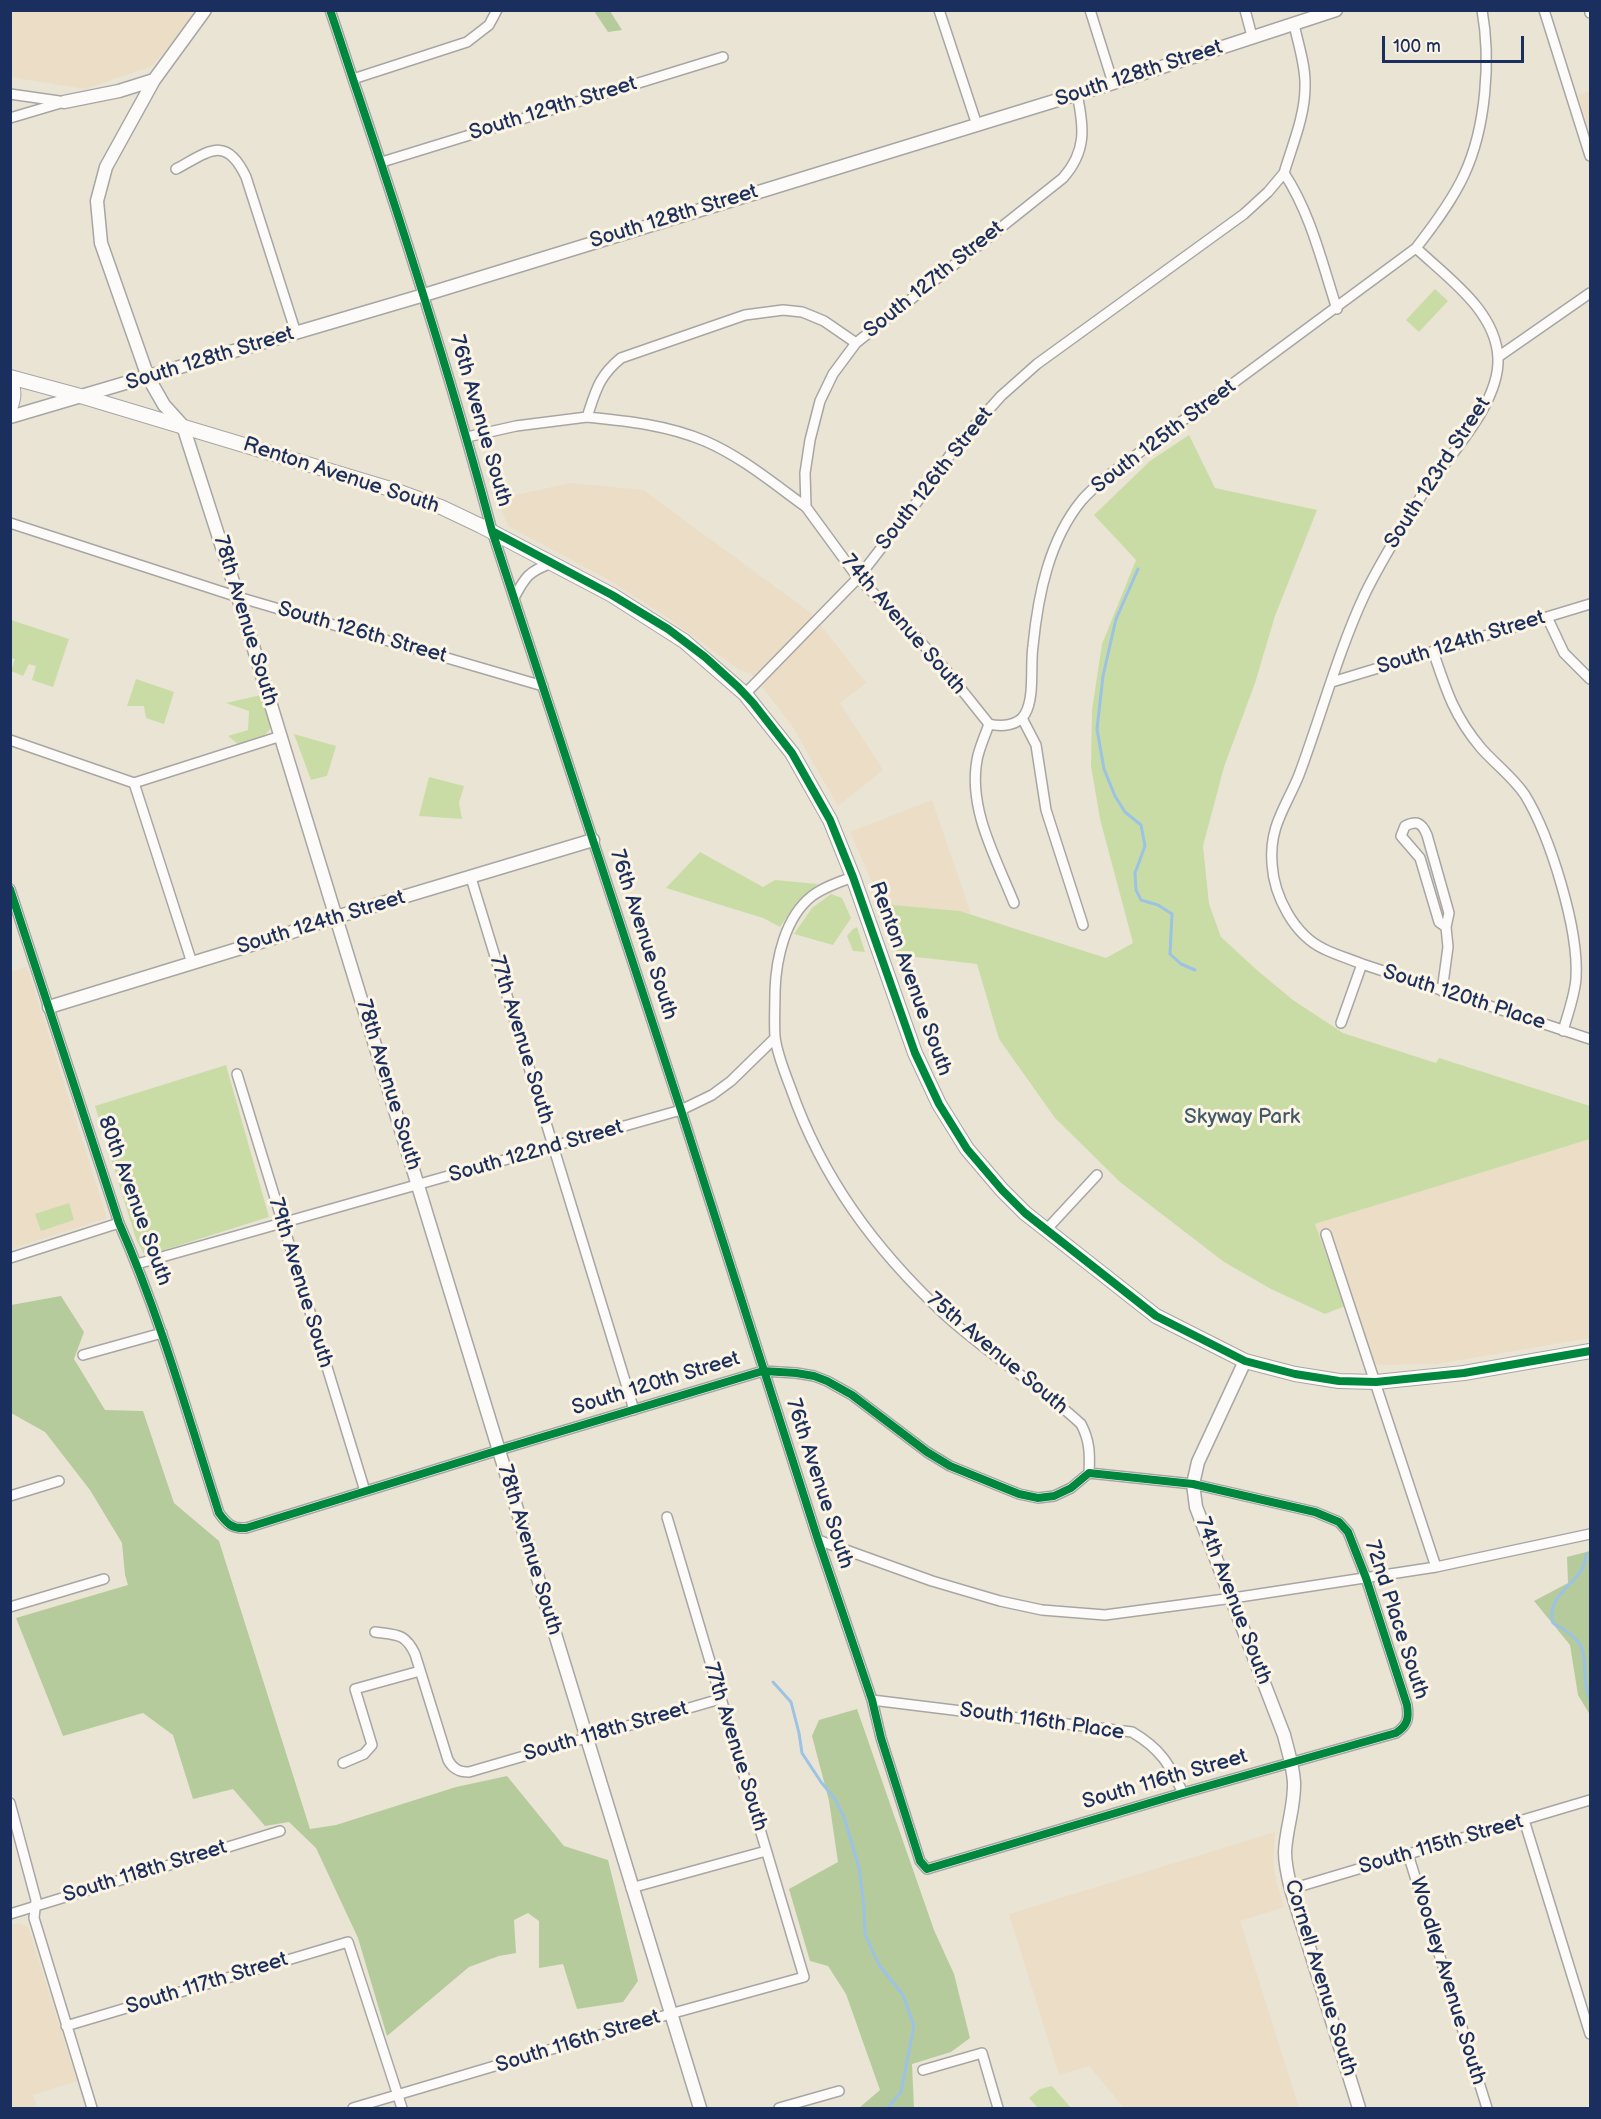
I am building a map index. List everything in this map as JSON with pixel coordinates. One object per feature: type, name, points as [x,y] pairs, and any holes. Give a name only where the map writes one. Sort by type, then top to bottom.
[{"type":"main road","name":"Renton Avenue South","points":[[10,377],[183,426],[406,494],[441,507],[492,531],[612,595],[668,629],[705,657],[745,694],[792,753],[830,820],[853,877],[915,1053],[939,1104],[967,1149],[1025,1213],[1156,1316],[1245,1361],[1295,1374],[1326,1379],[1376,1382],[1464,1373],[1590,1352]]},
{"type":"main road","points":[[10,383],[14,396],[10,409]]},
{"type":"street","name":"78th Avenue South","points":[[205,10],[154,80],[106,167],[97,201],[101,243],[148,377],[164,405],[183,426],[238,597],[700,2109]]},
{"type":"street","name":"76th Avenue South","points":[[330,10],[424,295],[467,437],[492,531],[681,1110],[763,1371],[872,1700],[881,1738],[920,1861],[927,1869]]},
{"type":"street","points":[[353,79],[457,46],[479,34],[489,25],[497,10]]},
{"type":"street","points":[[939,10],[977,125]]},
{"type":"street","points":[[1090,10],[1113,83]]},
{"type":"street","points":[[1245,10],[1252,36]]},
{"type":"street","name":"South 128th Street","points":[[10,417],[424,295],[1113,83],[1336,10]]},
{"type":"street","name":"South 125th Street","points":[[1022,718],[1029,703],[1033,645],[1045,575],[1053,549],[1067,521],[1083,499],[1105,478],[1337,309],[1416,248],[1436,223],[1465,174],[1481,115],[1486,64],[1482,10]]},
{"type":"street","points":[[1544,10],[1590,156]]},
{"type":"street","points":[[1294,24],[1305,78],[1305,89],[1297,131],[1284,173],[1305,209],[1337,309]]},
{"type":"street","name":"South 129th Street","points":[[382,162],[723,57]]},
{"type":"street","points":[[10,118],[154,80]]},
{"type":"street","points":[[10,94],[64,102]]},
{"type":"street","name":"South 127th Street","points":[[587,417],[596,390],[607,370],[621,358],[745,315],[783,310],[802,312],[824,321],[856,343],[1063,178],[1076,160],[1082,132],[1083,122],[1077,94]]},
{"type":"street","points":[[176,169],[206,153],[219,149],[231,153],[239,162],[246,177],[296,333]]},
{"type":"street","name":"South 126th Street","points":[[745,694],[858,578],[920,498],[957,445],[1001,396],[1037,364],[1244,214],[1284,173]]},
{"type":"street","name":"South 123rd Street","points":[[1362,964],[1323,948],[1295,924],[1276,887],[1272,865],[1272,843],[1277,820],[1298,777],[1364,596],[1429,483],[1481,412],[1496,377],[1498,357],[1494,338],[1486,319],[1473,303],[1416,248]]},
{"type":"street","points":[[1498,357],[1590,293]]},
{"type":"street","points":[[806,507],[805,472],[820,401],[833,374],[856,343]]},
{"type":"street","points":[[467,437],[516,426],[587,417]]},
{"type":"street","name":"74th Avenue South","points":[[587,417],[645,423],[705,441],[765,477],[806,507],[858,578],[900,619],[945,669],[989,724]]},
{"type":"street","name":"South 126th Street","points":[[10,523],[238,597],[543,686]]},
{"type":"street","points":[[514,598],[528,574],[552,563]]},
{"type":"street","name":"South 124th Street","points":[[1332,682],[1590,604]]},
{"type":"street","points":[[1547,617],[1563,653],[1590,679]]},
{"type":"street","points":[[1433,651],[1451,703],[1463,725],[1483,750],[1524,793],[1541,826],[1568,914],[1574,946],[1576,978],[1563,1030]]},
{"type":"street","points":[[1014,903],[982,824],[975,777],[977,758],[989,724],[1007,726],[1022,718],[1036,745],[1046,810],[1083,925]]},
{"type":"street","points":[[10,740],[134,783],[281,736]]},
{"type":"street","points":[[134,783],[192,963]]},
{"type":"street","points":[[1442,991],[1448,947],[1446,927],[1449,913],[1427,835],[1423,826],[1418,822],[1412,822],[1405,826],[1401,836],[1420,858],[1439,922],[1446,927]]},
{"type":"street","name":"South 124th Street","points":[[49,1007],[336,917],[593,840]]},
{"type":"street","name":"75th Avenue South","points":[[853,877],[822,890],[810,898],[799,910],[786,934],[776,973],[776,1038],[801,1119],[840,1193],[883,1252],[944,1314],[1081,1424],[1088,1437],[1089,1473]]},
{"type":"street","name":"77th Avenue South","points":[[471,878],[634,1410]]},
{"type":"street","name":"80th Avenue South","points":[[10,889],[119,1223],[137,1264],[162,1333],[219,1513],[226,1523]]},
{"type":"street","name":"South 120th Place","points":[[1341,1023],[1362,964],[1590,1039]]},
{"type":"street","name":"South 122nd Street","points":[[137,1264],[282,1225],[681,1110],[712,1095],[731,1081],[776,1038]]},
{"type":"street","name":"79th Avenue South","points":[[237,1074],[365,1491]]},
{"type":"street","points":[[1046,1230],[1097,1175]]},
{"type":"street","points":[[10,1258],[119,1223]]},
{"type":"street","points":[[1326,1234],[1436,1567]]},
{"type":"street","points":[[83,1355],[162,1333]]},
{"type":"street","name":"74th Avenue South","points":[[1245,1361],[1198,1461],[1193,1484],[1196,1507],[1284,1735],[1294,1782],[1293,1812]]},
{"type":"street","name":"South 120th Street","points":[[226,1523],[235,1528],[246,1528],[763,1371],[814,1376],[827,1381],[852,1395],[927,1452],[950,1466],[1019,1494],[1038,1498],[1054,1496],[1071,1488],[1089,1473]]},
{"type":"street","points":[[1089,1473],[1193,1484]]},
{"type":"street","points":[[10,1496],[59,1481]]},
{"type":"street","name":"72nd Place South","points":[[1193,1484],[1315,1512],[1339,1522],[1348,1533],[1366,1578],[1407,1705],[1408,1719]]},
{"type":"street","name":"77th Avenue South","points":[[667,1517],[804,1977]]},
{"type":"street","points":[[818,1540],[932,1581],[1000,1601],[1042,1610],[1105,1615],[1436,1567],[1590,1534]]},
{"type":"street","points":[[10,1607],[104,1579]]},
{"type":"street","points":[[343,1762],[364,1754],[372,1745],[355,1689],[420,1671],[407,1639],[399,1635],[375,1632]]},
{"type":"street","name":"South 118th Street","points":[[420,1671],[448,1760],[457,1770],[469,1772],[720,1699]]},
{"type":"street","name":"South 116th Place","points":[[872,1700],[1132,1732],[1157,1749],[1168,1763],[1183,1793]]},
{"type":"street","name":"South 116th Street","points":[[927,1869],[1396,1732],[1404,1727],[1408,1719]]},
{"type":"street","name":"South 115th Street","points":[[1291,1889],[1590,1800]]},
{"type":"street","points":[[10,1803],[37,1905],[34,1918],[92,2109]]},
{"type":"street","name":"Cornell Avenue South","points":[[1293,1812],[1286,1852],[1291,1889],[1359,2109]]},
{"type":"street","points":[[1524,1820],[1590,2034]]},
{"type":"street","name":"South 118th Street","points":[[10,1914],[280,1831]]},
{"type":"street","points":[[631,1888],[766,1851]]},
{"type":"street","name":"Woodley Avenue South","points":[[1408,1854],[1487,2109]]},
{"type":"street","name":"South 117th Street","points":[[66,2026],[348,1942],[398,2096]]},
{"type":"street","name":"South 116th Street","points":[[353,2109],[670,2014],[804,1977]]},
{"type":"street","points":[[922,2070],[982,2053],[998,2109]]},
{"type":"street","points":[[779,2109],[839,2091]]},
{"type":"street","points":[[398,2096],[402,2109]]},
{"type":"shaded area","points":[[10,11],[197,11],[152,66],[85,89],[11,77]]},
{"type":"shaded area","points":[[1590,91],[1590,133],[1578,95]]},
{"type":"shaded area","points":[[571,483],[643,490],[811,613],[866,683],[840,703],[883,770],[838,806],[791,724],[751,673],[741,671],[671,620],[609,580],[508,526],[497,499]]},
{"type":"shaded area","points":[[932,800],[971,914],[882,904],[850,832]]},
{"type":"shaded area","points":[[27,967],[107,1218],[11,1249],[10,972]]},
{"type":"shaded area","points":[[1590,1139],[1590,1338],[1436,1364],[1365,1365],[1315,1224]]},
{"type":"shaded area","points":[[1275,1832],[1273,1864],[1284,1907],[1240,1921],[1299,2108],[1124,2108],[1089,2066],[1059,2075],[1009,1914]]},
{"type":"shaded area","points":[[19,1923],[28,1927],[77,2081],[33,2095],[37,2108],[11,2108],[10,1925]]},
{"type":"green space","points":[[594,11],[610,11],[622,30],[608,32]]},
{"type":"green space","points":[[1435,289],[1448,301],[1419,332],[1406,320]]},
{"type":"green space","name":"Skyway Park","points":[[1189,435],[1215,488],[1317,510],[1275,616],[1255,683],[1224,767],[1203,846],[1209,904],[1221,937],[1293,1000],[1343,1033],[1436,1063],[1439,1058],[1590,1106],[1590,1139],[1315,1224],[1345,1306],[1325,1314],[1271,1289],[1224,1262],[1120,1182],[1055,1118],[999,1039],[977,964],[898,955],[882,904],[960,911],[1106,958],[1133,943],[1100,819],[1091,766],[1092,710],[1102,644],[1136,560],[1094,515],[1150,461]]},
{"type":"green space","points":[[11,620],[69,639],[53,687],[32,680],[36,666],[29,664],[23,676],[11,671],[15,659],[11,658]]},
{"type":"green space","points":[[136,679],[174,692],[164,724],[146,718],[144,706],[127,706]]},
{"type":"green space","points":[[261,695],[271,728],[265,735],[238,744],[228,736],[248,730],[249,711],[226,703]]},
{"type":"green space","points":[[294,734],[336,746],[327,776],[311,780]]},
{"type":"green space","points":[[429,777],[464,786],[459,803],[462,819],[419,816]]},
{"type":"green space","points":[[700,852],[763,887],[775,880],[818,884],[796,903],[780,927],[763,918],[666,888]]},
{"type":"green space","points":[[831,894],[842,898],[851,918],[833,945],[794,934],[812,908]]},
{"type":"green space","points":[[857,927],[865,952],[853,951],[847,936]]},
{"type":"green space","points":[[226,1065],[269,1217],[145,1256],[136,1239],[95,1106]]},
{"type":"green space","points":[[69,1203],[74,1220],[41,1231],[35,1214]]},
{"type":"green space","points":[[61,1296],[84,1332],[74,1359],[105,1410],[143,1411],[174,1503],[219,1541],[310,1829],[336,1825],[456,1787],[507,1776],[564,1846],[608,1860],[638,1981],[623,2002],[577,2009],[563,1964],[539,1968],[539,1921],[528,1913],[514,1920],[516,1953],[499,1956],[469,1967],[387,2036],[358,1938],[316,1848],[289,1822],[265,1826],[233,1789],[193,1799],[173,1735],[143,1713],[63,1736],[16,1618],[128,1585],[122,1543],[90,1490],[45,1432],[11,1413],[11,1305]]},
{"type":"green space","points":[[1590,1551],[1590,1715],[1578,1695],[1570,1645],[1534,1601],[1568,1583],[1567,1557]]},
{"type":"green space","points":[[857,1709],[934,1930],[954,1974],[970,2038],[951,2052],[912,2064],[914,2108],[859,2108],[880,2090],[846,1994],[828,1966],[810,1961],[789,1889],[838,1862],[829,1801],[812,1736],[819,1720]]},
{"type":"green space","points":[[1052,2086],[1071,2108],[1038,2108],[1029,2098],[1040,2089]]},
{"type":"waterway","points":[[1138,569],[1116,619],[1103,676],[1097,729],[1104,769],[1115,796],[1125,812],[1141,825],[1145,846],[1135,873],[1136,890],[1141,900],[1158,905],[1172,914],[1170,954],[1181,964],[1195,970]]},
{"type":"waterway","points":[[1586,1554],[1580,1573],[1559,1595],[1552,1612],[1553,1623],[1575,1638],[1582,1649],[1586,1688],[1590,1699]]},
{"type":"waterway","points":[[773,1682],[791,1702],[802,1753],[835,1799],[844,1817],[859,1868],[865,1934],[879,1965],[903,1995],[914,2026],[901,2092],[888,2108]]},
{"type":"cycle path","points":[[10,889],[119,1223],[148,1294],[219,1513],[230,1525],[246,1528],[763,1371],[796,1373],[814,1376],[852,1395],[927,1452],[950,1466],[1019,1494],[1038,1498],[1054,1496],[1071,1488],[1089,1473],[1193,1484],[1315,1512],[1339,1522],[1348,1532],[1366,1578],[1407,1705],[1408,1717],[1405,1724],[1396,1733],[927,1869],[920,1861],[881,1738],[872,1700],[818,1540],[681,1110],[492,531],[429,312],[330,10]]},
{"type":"cycle path","points":[[492,531],[612,595],[668,629],[705,657],[753,703],[792,753],[830,820],[853,877],[915,1053],[939,1104],[967,1149],[1025,1213],[1156,1316],[1245,1361],[1295,1374],[1339,1381],[1376,1382],[1464,1373],[1590,1351]]}]
